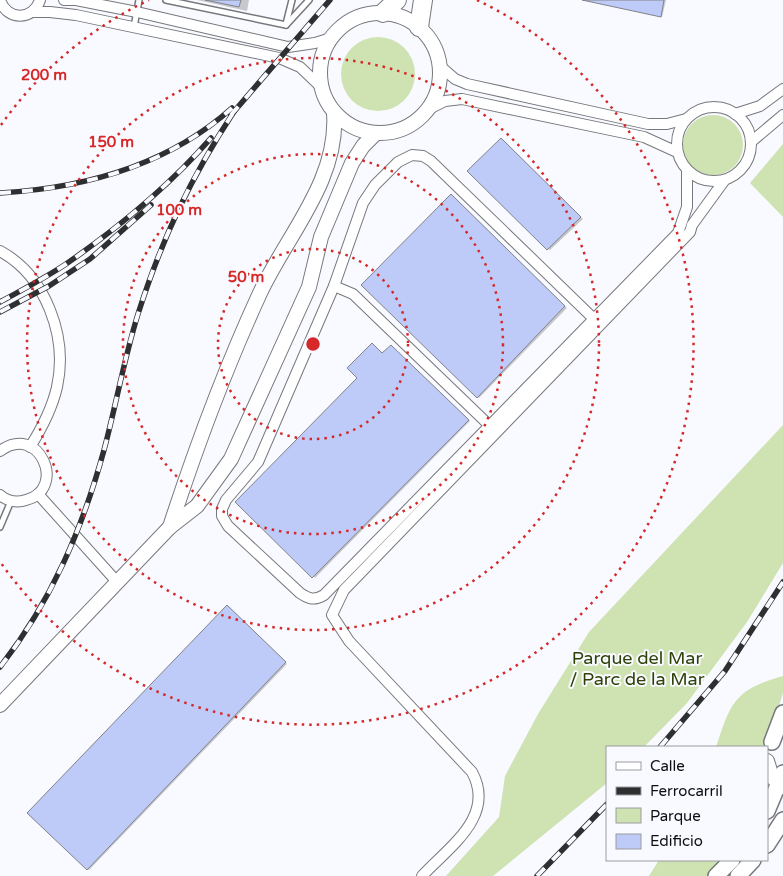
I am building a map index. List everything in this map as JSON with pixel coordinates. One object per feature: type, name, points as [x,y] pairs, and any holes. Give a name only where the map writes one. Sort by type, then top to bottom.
[{"type":"highway","points":[[383,13],[397,0]]},
{"type":"highway","points":[[419,27],[423,0]]},
{"type":"main road","points":[[774,744],[783,713]]},
{"type":"main road","points":[[768,809],[782,782]]},
{"type":"main road","points":[[768,843],[783,820]]},
{"type":"main road","points":[[716,876],[731,861]]},
{"type":"main road","points":[[738,876],[752,861]]},
{"type":"street","points":[[32,12],[40,0]]},
{"type":"street","points":[[64,0],[76,0],[137,12],[288,47],[308,45],[331,38]]},
{"type":"street","points":[[0,1],[3,7],[13,15],[20,16],[32,12],[76,15],[279,58],[300,67],[321,87],[334,113],[336,134],[315,197],[277,258],[216,395],[170,527]]},
{"type":"street","points":[[321,87],[320,70],[323,53],[331,38],[345,24],[357,18],[383,13],[402,17],[419,27],[429,38],[440,66],[439,82],[435,97],[427,110],[413,123],[395,131],[376,133],[360,130],[346,123],[334,113]]},
{"type":"street","points":[[440,66],[455,79],[467,84],[648,124],[667,124],[686,119]]},
{"type":"street","points":[[735,114],[760,106],[783,89]]},
{"type":"street","points":[[427,110],[445,101],[462,99],[644,137],[677,152]]},
{"type":"street","points":[[593,318],[423,156],[412,155],[398,162],[375,186],[363,203],[334,286],[258,462],[226,500],[222,509],[222,516],[228,526],[300,593],[309,599],[318,599],[324,595],[678,232],[684,221],[687,206],[687,171],[677,152],[678,134],[686,119],[693,113],[709,107],[723,108],[735,114],[746,126],[752,142],[751,150],[744,166],[732,178],[724,181],[711,182],[698,178],[687,171]]},
{"type":"street","points":[[752,142],[783,115]]},
{"type":"street","points":[[0,705],[170,527],[198,506],[216,482],[235,451],[309,287],[321,237],[352,163],[363,146],[376,133]]},
{"type":"street","points":[[422,876],[470,825],[477,813],[481,798],[479,784],[472,772],[349,641],[332,615],[344,590],[690,232],[692,225],[724,181]]},
{"type":"street","points":[[678,232],[692,225]]},
{"type":"street","points":[[0,251],[21,265],[39,289],[56,325],[60,345],[57,387],[47,416],[30,447]]},
{"type":"street","points":[[334,286],[353,294],[489,425]]},
{"type":"street","points":[[0,451],[13,445],[30,447],[38,452],[47,468],[47,478],[38,494],[30,499],[11,501],[0,495]]},
{"type":"street","points":[[38,494],[118,583]]},
{"type":"street","points":[[768,766],[769,772],[782,782]]},
{"type":"lane","points":[[134,27],[139,0]]},
{"type":"lane","points":[[166,0],[286,25]]},
{"type":"lane","points":[[286,25],[292,0]]},
{"type":"lane","points":[[286,25],[309,0]]},
{"type":"lane","points":[[0,527],[11,501]]},
{"type":"green space","points":[[378,37],[399,43],[409,53],[415,74],[409,95],[399,105],[378,111],[357,105],[347,95],[341,74],[347,53],[357,43]]},
{"type":"green space","points":[[707,115],[719,115],[730,120],[738,128],[743,139],[741,157],[730,170],[719,175],[707,175],[696,170],[688,162],[683,151],[683,139],[688,128],[696,120]]},
{"type":"green space","points":[[783,144],[783,217],[750,183]]},
{"type":"green space","name":"Parque del Mar / Parc de la Mar","points":[[783,425],[783,563],[747,622],[687,703],[645,746],[606,746],[606,784],[493,876],[446,876],[499,817],[505,776],[538,714],[589,632]]},
{"type":"green space","points":[[783,676],[783,693],[773,725],[762,746],[716,746],[726,718],[737,700],[745,692],[767,681]]},
{"type":"green space","points":[[658,861],[721,861],[707,876],[649,876]]},
{"type":"building","points":[[205,0],[241,0],[239,7]]},
{"type":"building","points":[[582,0],[664,0],[661,17]]},
{"type":"building","points":[[501,138],[581,217],[547,250],[467,171]]},
{"type":"building","points":[[451,194],[565,306],[477,398],[361,285]]},
{"type":"building","points":[[372,343],[382,353],[391,345],[469,420],[312,578],[235,502],[357,378],[347,368]]},
{"type":"building","points":[[227,605],[286,662],[87,870],[27,813]]},
{"type":"railway","points":[[231,115],[330,0]]},
{"type":"railway","points":[[0,193],[63,186],[124,170],[180,145],[207,128],[232,108]]},
{"type":"railway","points":[[0,667],[35,617],[50,591],[75,537],[86,509],[104,450],[133,331],[157,259],[191,184],[235,110]]},
{"type":"railway","points":[[0,302],[58,269],[105,236],[161,189],[211,138]]},
{"type":"railway","points":[[0,312],[49,286],[90,259],[151,205]]},
{"type":"railway","points":[[661,746],[725,671],[783,582]]},
{"type":"railway","points":[[537,876],[606,805]]}]
